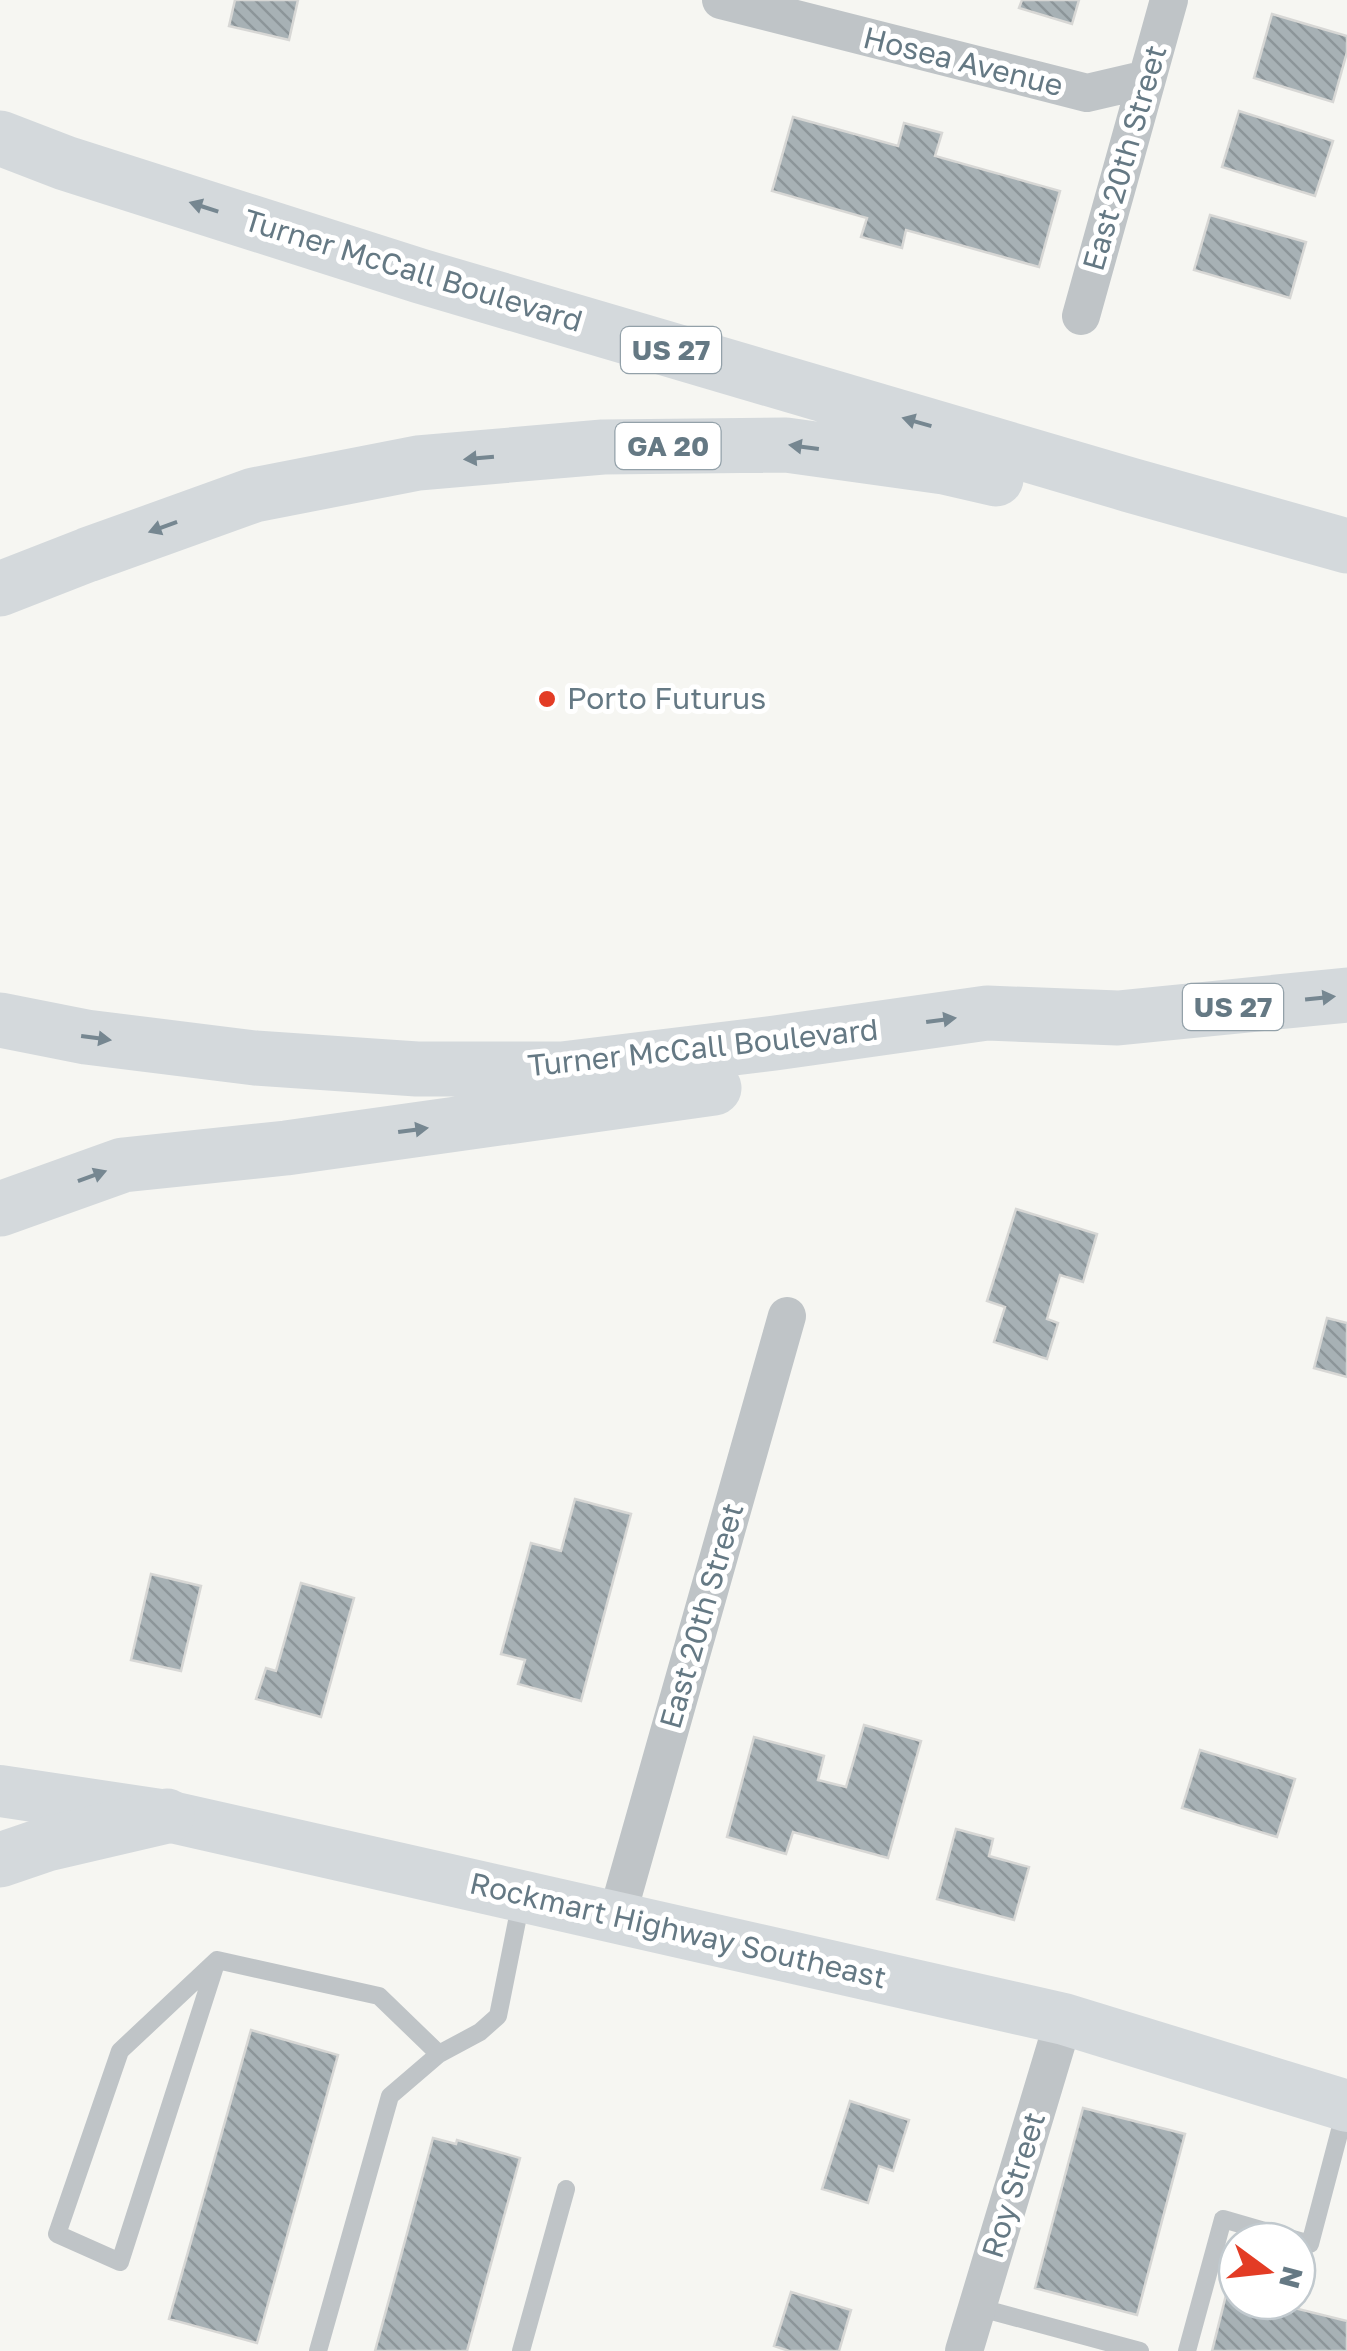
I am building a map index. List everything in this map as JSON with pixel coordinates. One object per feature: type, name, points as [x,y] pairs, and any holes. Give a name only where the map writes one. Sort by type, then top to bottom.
[{"type":"highway","name":"Turner McCall Boulevard","points":[[0,138],[420,276],[1347,546]]},
{"type":"highway","name":"GA 20","points":[[0,589],[254,494],[418,463],[604,446],[786,445],[944,467],[1116,506],[1347,546]]},
{"type":"highway","name":"Turner McCall Boulevard","points":[[0,1020],[86,1036],[255,1058],[418,1069],[562,1068],[987,1013],[1118,1018],[1347,995]]},
{"type":"highway","points":[[0,1209],[123,1165],[286,1148],[1021,1044],[1118,1018]]},
{"type":"highway","points":[[0,1860],[46,1844],[168,1816]]},
{"type":"main road","name":"Rockmart Highway Southeast","points":[[0,1790],[168,1816],[1064,2019],[1347,2106]]},
{"type":"street","name":"Hosea Avenue","points":[[721,0],[1087,93],[1147,79]]},
{"type":"street","name":"East 20th Street","points":[[1081,316],[1170,0]]},
{"type":"street","name":"East 20th Street","points":[[617,1916],[787,1316]]},
{"type":"street","name":"Roy Street","points":[[964,2351],[1064,2019]]},
{"type":"lane","points":[[318,2351],[390,2096],[439,2054],[480,2032],[498,2016],[522,1895]]},
{"type":"lane","points":[[217,1960],[379,1996],[439,2054]]},
{"type":"lane","points":[[217,1960],[120,2262],[57,2234],[120,2051],[217,1960]]},
{"type":"lane","points":[[1188,2351],[1224,2219],[1310,2244],[1347,2106]]},
{"type":"lane","points":[[521,2351],[566,2189]]},
{"type":"lane","points":[[977,2306],[1140,2351]]},
{"type":"building","points":[[235,0],[298,0],[289,40],[229,26]]},
{"type":"building","points":[[1022,0],[1079,0],[1072,24],[1019,8]]},
{"type":"building","points":[[1272,14],[1347,36],[1347,52],[1333,102],[1254,78]]},
{"type":"building","points":[[1239,111],[1333,141],[1315,196],[1222,167]]},
{"type":"building","points":[[793,117],[898,146],[904,123],[942,133],[935,156],[1060,191],[1039,267],[906,230],[902,248],[861,237],[867,218],[772,191]]},
{"type":"building","points":[[1210,215],[1306,242],[1290,298],[1194,270]]},
{"type":"building","points":[[1016,1209],[1097,1234],[1083,1282],[1060,1275],[1047,1319],[1058,1323],[1047,1359],[994,1342],[1005,1307],[987,1301]]},
{"type":"building","points":[[1327,1318],[1347,1323],[1347,1377],[1314,1368]]},
{"type":"building","points":[[575,1499],[631,1514],[581,1701],[518,1684],[525,1660],[501,1654],[531,1543],[561,1551]]},
{"type":"building","points":[[151,1574],[201,1586],[181,1671],[131,1660]]},
{"type":"building","points":[[301,1583],[354,1598],[321,1717],[256,1699],[266,1668],[276,1671]]},
{"type":"building","points":[[864,1725],[921,1741],[888,1858],[793,1832],[786,1854],[727,1837],[754,1737],[824,1756],[818,1780],[846,1787]]},
{"type":"building","points":[[1200,1750],[1295,1779],[1277,1837],[1182,1808]]},
{"type":"building","points":[[956,1829],[993,1839],[989,1856],[1029,1867],[1014,1920],[937,1899]]},
{"type":"building","points":[[251,2030],[338,2055],[257,2343],[169,2319]]},
{"type":"building","points":[[850,2101],[909,2120],[893,2171],[879,2166],[868,2203],[822,2189]]},
{"type":"building","points":[[1083,2108],[1185,2134],[1137,2315],[1035,2288]]},
{"type":"building","points":[[433,2138],[456,2144],[457,2140],[520,2158],[467,2351],[375,2351]]},
{"type":"building","points":[[791,2292],[851,2310],[839,2351],[789,2351],[774,2346]]},
{"type":"building","points":[[1317,2314],[1347,2321],[1347,2351],[1212,2351],[1220,2321],[1317,2321]]},
{"type":"place","name":"Porto Futurus","points":[[547,699]]}]
